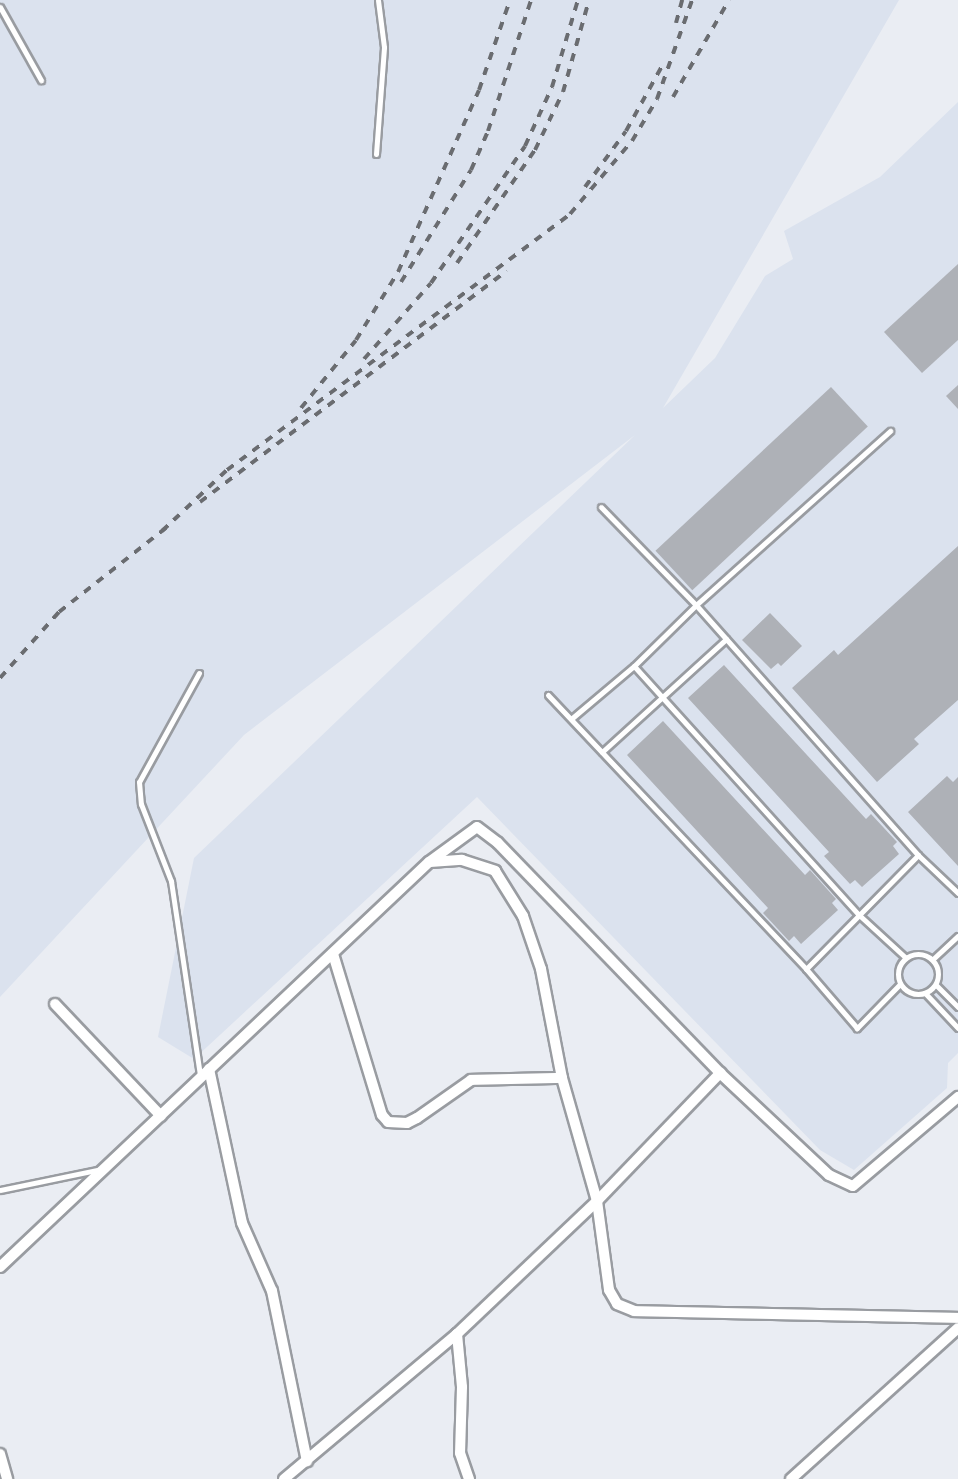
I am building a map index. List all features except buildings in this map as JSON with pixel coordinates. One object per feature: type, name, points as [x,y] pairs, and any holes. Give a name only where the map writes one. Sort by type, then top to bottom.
[{"type":"street","points":[[0,1267],[429,862],[477,827],[498,843],[720,1073],[829,1175],[853,1185],[958,1098]]},
{"type":"street","points":[[429,862],[462,860],[495,871],[523,916],[541,969],[562,1078],[597,1201],[609,1290],[617,1304],[634,1311],[958,1318]]},
{"type":"street","points":[[333,954],[382,1115],[388,1122],[407,1123],[417,1118],[471,1080],[562,1078]]},
{"type":"street","points":[[55,1004],[161,1116]]},
{"type":"street","points":[[284,1479],[458,1334],[597,1201],[720,1073]]},
{"type":"street","points":[[205,1074],[242,1223],[272,1292],[307,1461]]},
{"type":"street","points":[[791,1479],[958,1328]]},
{"type":"street","points":[[458,1334],[462,1388],[460,1454],[469,1479]]},
{"type":"street","points":[[0,1454],[8,1479]]},
{"type":"lane","points":[[376,154],[384,47],[378,0]]},
{"type":"lane","points":[[0,7],[41,80]]},
{"type":"lane","points":[[571,719],[634,666],[696,605],[890,431]]},
{"type":"lane","points":[[601,507],[696,605],[918,855],[958,893]]},
{"type":"lane","points":[[602,752],[726,639]]},
{"type":"lane","points":[[634,666],[858,914],[905,957]]},
{"type":"lane","points":[[199,674],[139,783],[141,804],[171,881],[205,1074]]},
{"type":"lane","points":[[548,695],[806,969],[857,1028],[900,984]]},
{"type":"lane","points":[[806,969],[918,855]]},
{"type":"lane","points":[[933,959],[958,936]]},
{"type":"lane","points":[[920,953],[933,959],[939,971],[936,985],[925,993],[911,993],[900,984],[897,969],[905,957],[920,953]]},
{"type":"lane","points":[[936,985],[958,1007]]},
{"type":"lane","points":[[925,993],[958,1028]]},
{"type":"lane","points":[[0,1190],[107,1168]]},
{"type":"shaded area","points":[[0,0],[899,0],[663,408],[715,358],[765,276],[793,259],[784,231],[880,177],[958,102],[958,1053],[948,1063],[947,1088],[854,1170],[820,1150],[477,797],[194,1059],[158,1037],[194,858],[635,435],[244,735],[0,997]]},
{"type":"railway","points":[[301,408],[356,340],[398,272],[479,90],[510,0]]},
{"type":"railway","points":[[401,282],[471,170],[488,131],[531,0]]},
{"type":"railway","points":[[364,359],[431,283],[525,146],[552,87],[578,0]]},
{"type":"railway","points":[[457,263],[535,150],[563,92],[589,0]]},
{"type":"railway","points":[[676,23],[682,0]]},
{"type":"railway","points":[[162,531],[227,470],[570,214],[632,141],[657,99],[692,0]]},
{"type":"railway","points":[[673,97],[729,0]]},
{"type":"railway","points":[[585,187],[626,131],[662,66]]},
{"type":"railway","points":[[200,502],[507,271]]},
{"type":"railway","points":[[0,678],[59,612],[167,527]]}]
